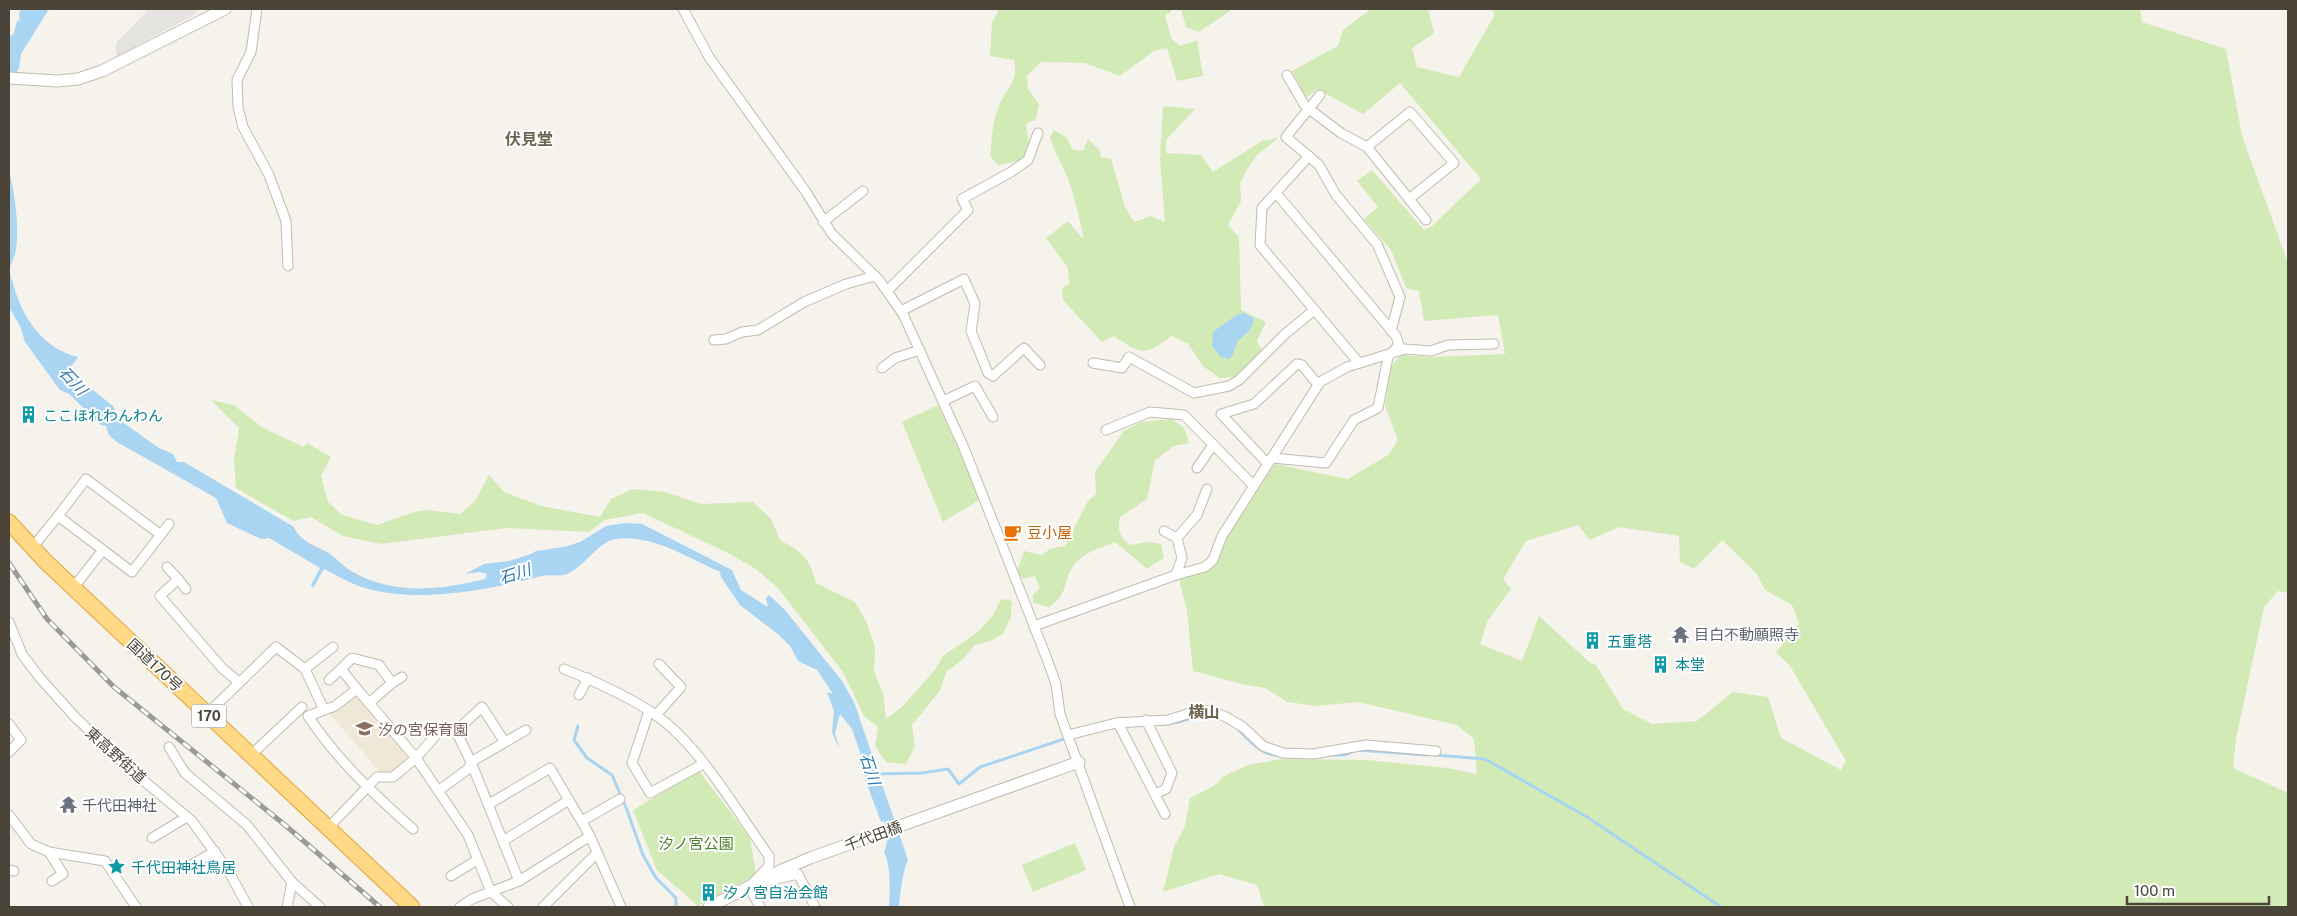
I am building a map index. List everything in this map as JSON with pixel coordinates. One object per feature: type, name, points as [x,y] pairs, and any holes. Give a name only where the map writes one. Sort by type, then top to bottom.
[{"type":"highway","name":"国道170号","points":[[9,522],[32,548],[73,588],[412,907]]},
{"type":"street","points":[[9,78],[58,81],[78,79],[127,60],[226,9]]},
{"type":"street","points":[[257,9],[252,52],[237,80],[238,107],[243,127],[269,175],[286,221],[288,266]]},
{"type":"street","points":[[683,9],[709,56],[806,192],[823,222],[832,234],[875,276],[901,311],[943,401],[990,511],[1056,684],[1060,714],[1130,907]]},
{"type":"street","points":[[1287,75],[1309,109],[1340,133],[1367,147],[1426,220]]},
{"type":"street","points":[[1320,95],[1286,137],[1319,164],[1336,195],[1377,244],[1400,297],[1391,331]]},
{"type":"street","points":[[1367,147],[1410,112],[1454,163],[1409,200]]},
{"type":"street","points":[[887,291],[968,210],[962,199],[1011,172],[1028,160],[1038,133]]},
{"type":"street","points":[[1309,156],[1262,208],[1260,245],[1359,363]]},
{"type":"street","points":[[823,222],[863,191]]},
{"type":"street","points":[[1276,193],[1391,331],[1399,344],[1388,357],[1378,408],[1354,420],[1326,463],[1270,461],[1221,414],[1254,404],[1297,364],[1302,366],[1318,385]]},
{"type":"street","points":[[714,340],[758,330],[804,302],[846,284],[875,276]]},
{"type":"street","points":[[901,311],[964,279],[975,304],[971,331],[988,373],[993,376],[1024,348],[1040,366]]},
{"type":"street","points":[[1093,363],[1122,368],[1129,357],[1194,393],[1229,386],[1239,380],[1284,335],[1314,310]]},
{"type":"street","points":[[1034,626],[1176,575],[1206,567],[1213,560],[1222,536],[1318,385],[1340,370],[1405,349],[1431,351],[1448,345],[1494,344]]},
{"type":"street","points":[[882,368],[895,358],[920,350]]},
{"type":"street","points":[[943,401],[975,386],[994,416]]},
{"type":"street","points":[[1106,430],[1130,418],[1150,412],[1184,415],[1254,486]]},
{"type":"street","points":[[1197,468],[1213,445]]},
{"type":"street","points":[[32,548],[86,479],[161,535]]},
{"type":"street","points":[[1177,538],[1197,515],[1207,489]]},
{"type":"street","points":[[58,516],[132,572],[169,524]]},
{"type":"street","points":[[1164,531],[1177,538],[1182,558],[1176,575]]},
{"type":"street","points":[[73,588],[103,550]]},
{"type":"street","points":[[167,568],[186,589]]},
{"type":"street","points":[[178,579],[160,596],[222,668],[239,682]]},
{"type":"street","name":"東高野街道","points":[[9,622],[22,654],[40,678],[75,716],[132,771],[188,817],[215,851],[240,890],[248,907]]},
{"type":"street","points":[[207,714],[276,647],[305,669],[324,710]]},
{"type":"street","points":[[305,669],[333,647]]},
{"type":"street","points":[[329,680],[352,658],[379,665],[392,683]]},
{"type":"street","points":[[659,664],[681,687],[653,713],[632,763],[650,793],[703,764]]},
{"type":"street","points":[[341,669],[416,758],[468,835],[491,892],[508,907]]},
{"type":"street","points":[[564,669],[588,678],[653,713],[673,729],[703,764],[770,856],[769,866],[754,884]]},
{"type":"street","points":[[369,703],[402,677]]},
{"type":"street","points":[[579,696],[588,678]]},
{"type":"street","points":[[357,689],[335,706],[308,716],[326,743],[367,788],[413,829]]},
{"type":"street","points":[[250,755],[302,707]]},
{"type":"street","points":[[456,731],[482,707],[504,741]]},
{"type":"street","points":[[1068,735],[1118,723],[1168,720],[1200,710],[1212,711],[1243,727],[1264,746],[1283,753],[1313,754],[1366,745],[1436,751]]},
{"type":"street","points":[[1146,720],[1172,773],[1166,789],[1155,794]]},
{"type":"street","points":[[1118,723],[1165,814]]},
{"type":"street","points":[[9,724],[21,740],[9,752]]},
{"type":"street","points":[[328,828],[377,777],[393,777],[416,758],[443,727],[456,731],[472,762],[519,881]]},
{"type":"street","points":[[438,791],[468,769],[472,762],[504,741],[526,730]]},
{"type":"street","points":[[169,747],[185,773],[247,825],[292,882],[320,907]]},
{"type":"street","name":"千代田橋","points":[[709,907],[810,858],[1078,762]]},
{"type":"street","points":[[489,804],[550,768],[590,836],[596,854],[621,907]]},
{"type":"street","points":[[582,821],[620,799]]},
{"type":"street","points":[[503,841],[569,800]]},
{"type":"street","points":[[9,815],[31,844],[49,852],[105,860],[136,907]]},
{"type":"street","points":[[152,838],[188,817]]},
{"type":"street","points":[[460,907],[472,899],[519,881],[590,836]]},
{"type":"street","points":[[193,864],[215,851]]},
{"type":"street","points":[[49,852],[63,874],[52,881]]},
{"type":"street","points":[[543,907],[596,854]]},
{"type":"street","points":[[451,876],[477,860]]},
{"type":"street","points":[[754,884],[798,874],[816,907]]},
{"type":"street","points":[[287,907],[292,882]]},
{"type":"street","points":[[754,884],[760,907]]},
{"type":"shaded area","points":[[149,9],[198,9],[196,14],[116,57],[116,43]]},
{"type":"shaded area","name":"汐の宮保育園","points":[[358,697],[407,752],[406,761],[392,772],[381,773],[330,714],[349,698]]},
{"type":"green space","points":[[998,9],[1174,9],[1165,16],[1172,40],[1181,46],[1197,40],[1203,76],[1177,81],[1167,48],[1154,51],[1120,76],[1085,63],[1041,62],[1027,76],[1028,89],[1039,104],[1036,119],[1026,124],[1029,145],[1023,160],[998,165],[990,156],[994,124],[1002,99],[1015,75],[1015,69],[1014,60],[990,56],[992,22]]},
{"type":"green space","points":[[1181,9],[1233,9],[1199,32],[1186,27]]},
{"type":"green space","points":[[1371,9],[1428,9],[1434,33],[1412,48],[1417,67],[1459,77],[1494,16],[1493,9],[2140,9],[2142,22],[2226,49],[2242,136],[2288,263],[2288,593],[2278,591],[2264,607],[2236,739],[2233,768],[2288,793],[2288,907],[1264,907],[1257,885],[1219,874],[1163,892],[1174,847],[1185,826],[1190,798],[1214,786],[1224,776],[1248,765],[1282,759],[1367,760],[1447,768],[1477,774],[1474,739],[1457,725],[1358,702],[1316,706],[1287,702],[1265,688],[1193,671],[1187,611],[1179,579],[1210,570],[1227,537],[1275,464],[1348,479],[1388,455],[1398,440],[1385,406],[1391,366],[1401,355],[1432,357],[1505,354],[1498,315],[1424,321],[1419,291],[1406,288],[1391,250],[1364,219],[1378,207],[1357,181],[1372,170],[1424,230],[1432,226],[1481,179],[1400,83],[1363,114],[1317,89],[1306,98],[1292,71],[1338,46],[1343,30]],"holes":[[[1578,525],[1590,540],[1619,527],[1679,536],[1680,562],[1694,569],[1722,540],[1756,573],[1765,590],[1792,605],[1799,624],[1776,652],[1790,666],[1846,761],[1841,770],[1781,738],[1768,697],[1733,692],[1697,721],[1652,724],[1623,709],[1596,665],[1589,662],[1539,616],[1522,661],[1480,644],[1488,620],[1511,589],[1503,579],[1526,541]]]},
{"type":"green space","points":[[1163,106],[1195,109],[1166,140],[1166,153],[1201,155],[1213,172],[1262,141],[1278,138],[1256,156],[1246,171],[1240,184],[1241,201],[1228,225],[1239,237],[1241,310],[1266,322],[1257,341],[1262,351],[1236,377],[1220,378],[1204,367],[1188,344],[1172,336],[1155,347],[1143,351],[1131,347],[1114,336],[1102,342],[1063,300],[1062,288],[1069,284],[1068,268],[1046,238],[1068,221],[1084,240],[1072,190],[1050,138],[1054,130],[1067,138],[1072,149],[1083,151],[1088,139],[1100,151],[1101,157],[1111,159],[1125,207],[1134,222],[1151,216],[1165,222],[1160,158]]},
{"type":"green space","points":[[211,400],[234,405],[263,428],[304,447],[307,443],[331,457],[321,476],[328,502],[342,515],[377,525],[414,512],[428,510],[460,514],[475,501],[489,475],[504,492],[541,506],[600,517],[611,499],[633,489],[665,492],[701,504],[753,502],[771,519],[780,540],[794,548],[808,562],[816,583],[855,602],[867,623],[875,647],[874,672],[883,693],[886,719],[901,708],[935,670],[943,656],[979,631],[993,615],[1001,599],[1012,601],[1011,617],[1003,634],[990,641],[975,645],[963,659],[947,671],[939,692],[912,725],[915,746],[906,764],[886,762],[875,746],[878,727],[864,716],[843,672],[778,588],[756,569],[728,553],[643,513],[605,520],[589,532],[507,528],[381,544],[343,536],[311,517],[293,521],[236,488],[234,460],[239,428]]},
{"type":"green space","points":[[938,405],[981,499],[943,522],[902,422]]},
{"type":"green space","points":[[1172,419],[1184,428],[1189,443],[1174,446],[1155,460],[1147,499],[1120,517],[1119,525],[1123,539],[1129,545],[1149,542],[1161,544],[1164,558],[1147,569],[1115,542],[1080,558],[1072,568],[1062,594],[1055,603],[1049,607],[1033,603],[1033,595],[1040,588],[1035,576],[1024,579],[1017,572],[1024,551],[1041,555],[1052,548],[1065,546],[1088,501],[1096,494],[1095,472],[1124,431],[1141,422]]},
{"type":"green space","name":"汐ノ宮公園","points":[[699,771],[750,838],[756,875],[698,906],[657,870],[633,810]]},
{"type":"green space","points":[[1075,843],[1086,870],[1033,892],[1022,865]]},
{"type":"water","points":[[21,9],[49,9],[21,54],[19,68],[9,83],[9,40],[11,35],[13,35],[18,19],[20,22],[19,14]]},
{"type":"water","name":"石川","points":[[9,170],[17,219],[16,250],[10,267],[10,274],[23,310],[37,331],[55,347],[78,357],[71,367],[88,386],[113,406],[121,421],[159,448],[173,454],[177,462],[184,462],[294,527],[301,537],[330,554],[351,571],[368,579],[401,587],[434,588],[451,586],[485,579],[487,574],[479,572],[465,574],[484,564],[509,561],[536,551],[564,547],[580,542],[606,526],[625,523],[642,524],[732,570],[741,590],[768,607],[766,598],[769,595],[785,610],[842,681],[854,702],[908,860],[903,875],[899,907],[889,907],[889,871],[884,853],[888,839],[884,821],[881,822],[865,779],[865,767],[852,729],[840,714],[835,733],[839,749],[832,732],[834,711],[827,692],[833,694],[817,670],[798,661],[790,646],[779,635],[740,605],[721,577],[720,572],[670,548],[629,538],[616,539],[604,544],[567,574],[541,576],[479,590],[435,595],[392,593],[359,586],[324,569],[313,588],[311,585],[320,568],[269,538],[261,539],[227,523],[216,498],[117,442],[109,435],[106,426],[101,425],[69,394],[60,390],[25,342],[20,326],[9,307]]},
{"type":"water","points":[[1244,313],[1254,318],[1250,329],[1238,341],[1229,359],[1221,357],[1212,346],[1213,332],[1238,314]]},
{"type":"waterway","points":[[1164,724],[1202,716],[1215,717]]},
{"type":"waterway","points":[[578,726],[574,740],[587,758],[612,775],[643,855],[656,878],[676,898],[676,907]]},
{"type":"waterway","points":[[1238,729],[1264,752],[1284,756]]},
{"type":"waterway","name":"石川","points":[[877,774],[922,773],[948,769],[959,784],[980,767],[1067,738]]},
{"type":"waterway","points":[[1330,755],[1345,755],[1356,750],[1428,755]]},
{"type":"waterway","points":[[1434,755],[1485,759],[1587,817],[1721,907]]},
{"type":"railway","points":[[9,563],[47,619],[114,687],[285,825],[380,907]]},
{"type":"place","name":"ここほれわんわん","points":[[29,415]]},
{"type":"place","name":"豆小屋","points":[[1013,532]]},
{"type":"place","name":"目白不動願照寺","points":[[1680,634]]},
{"type":"place","name":"五重塔","points":[[1593,641]]},
{"type":"place","name":"本堂","points":[[1661,664]]},
{"type":"place","name":"汐の宮保育園","points":[[364,729]]},
{"type":"place","name":"千代田神社","points":[[68,805]]},
{"type":"place","name":"千代田神社鳥居","points":[[117,867]]},
{"type":"place","name":"汐ノ宮自治会館","points":[[709,892]]},
{"type":"district","name":"伏見堂","points":[[529,139]]},
{"type":"district","name":"横山","points":[[1204,712]]}]
